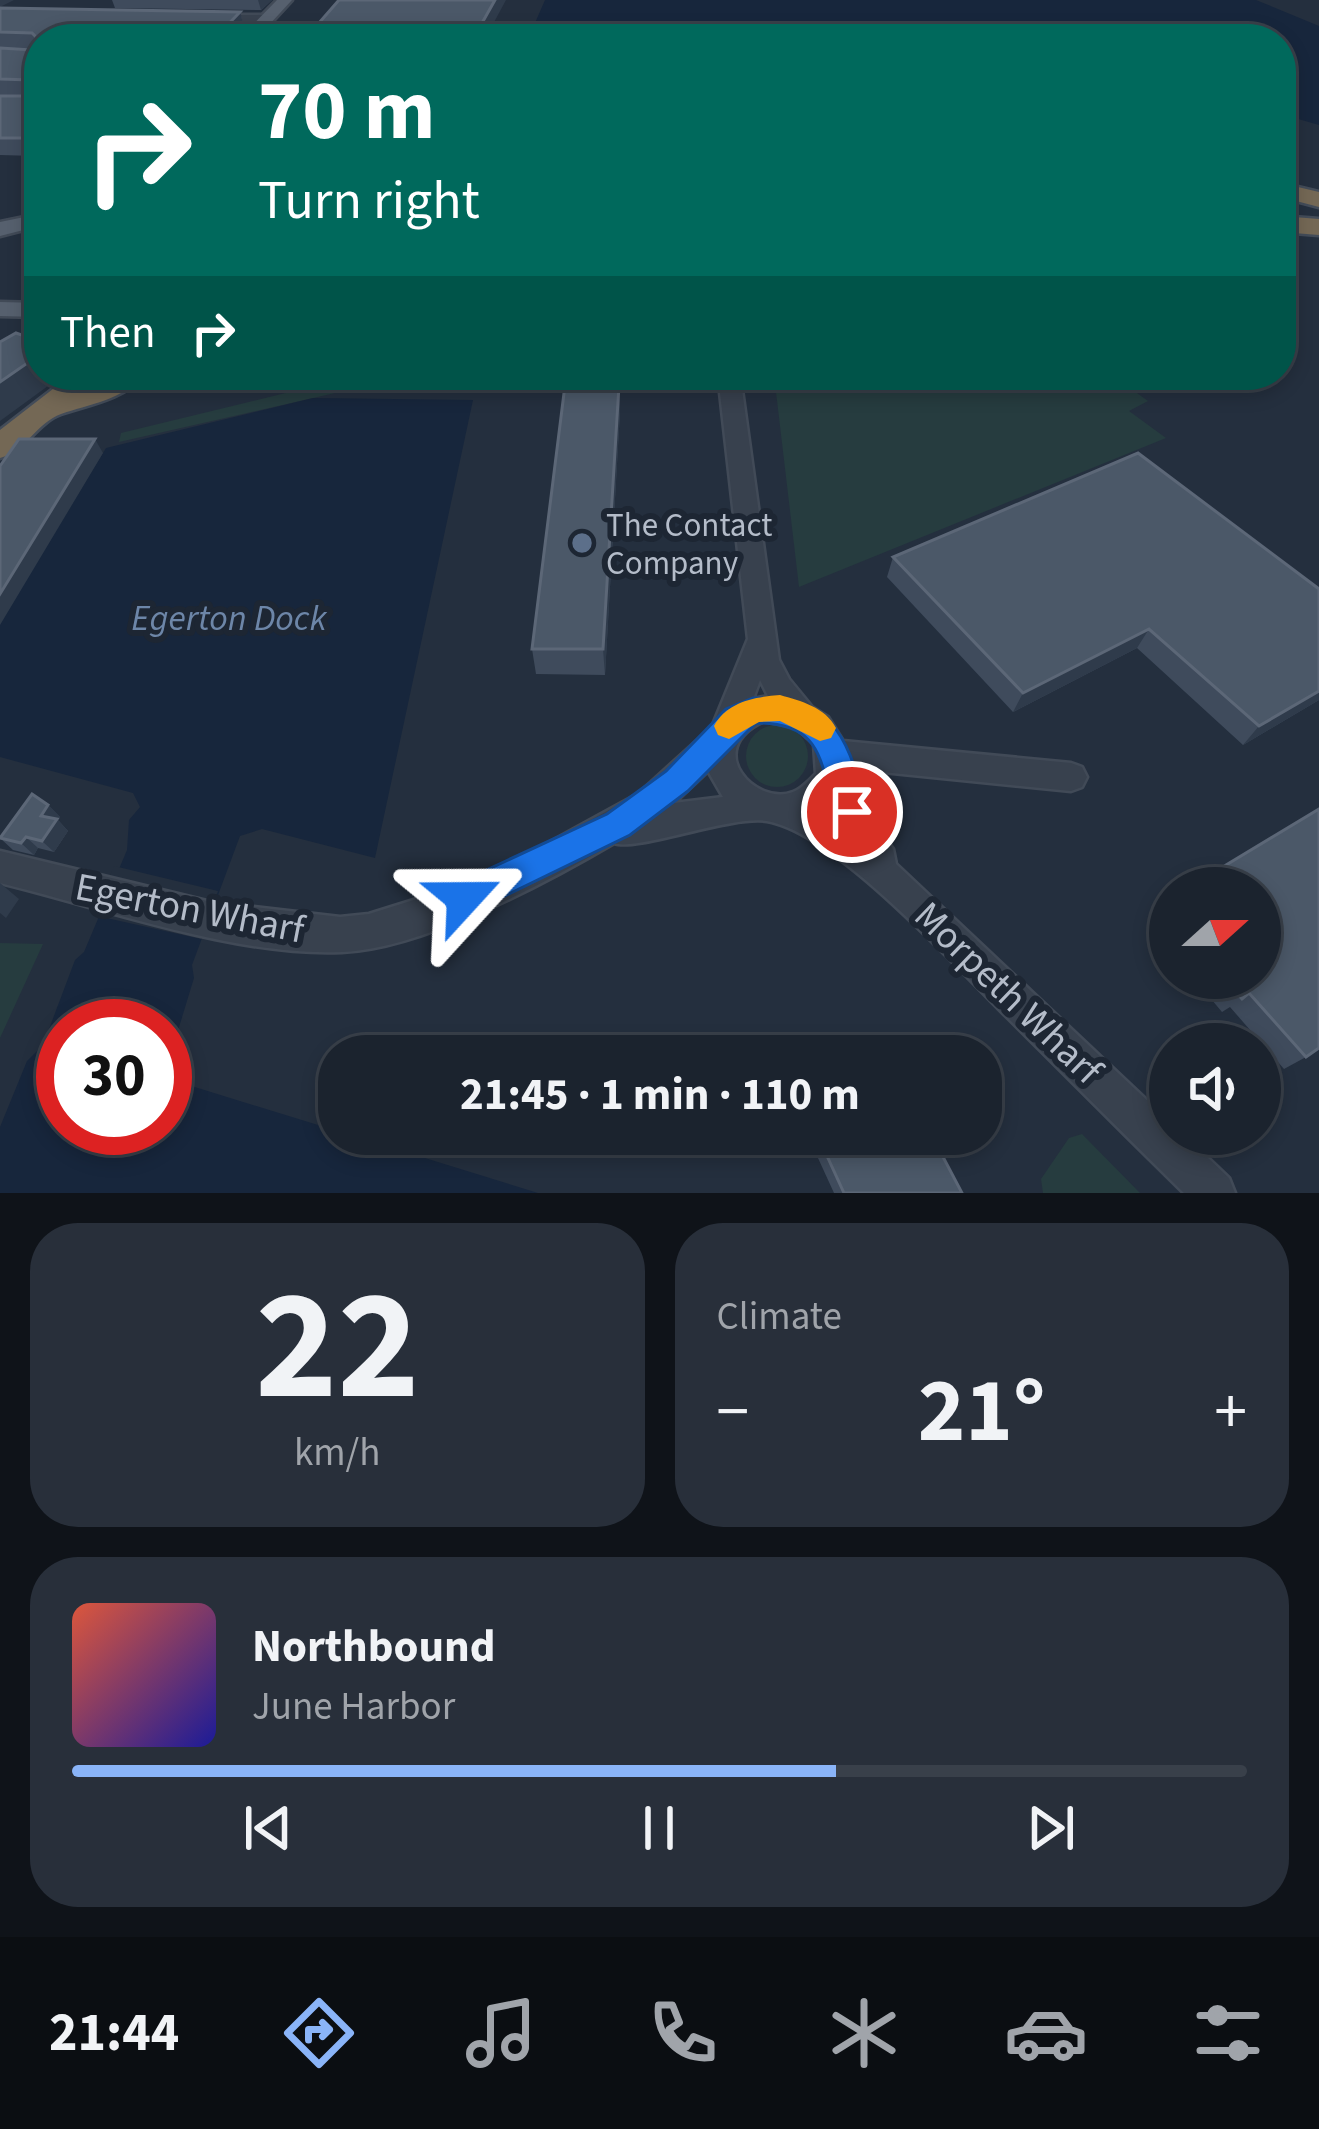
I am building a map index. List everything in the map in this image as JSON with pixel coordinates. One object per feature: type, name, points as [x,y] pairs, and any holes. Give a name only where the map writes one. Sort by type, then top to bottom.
[{"type":"highway","points":[[0,447],[73,390]]},
{"type":"highway","points":[[33,424],[100,390]]},
{"type":"main road","points":[[262,24],[285,0]]},
{"type":"street","points":[[178,17],[267,19]]},
{"type":"street","points":[[731,390],[761,603],[761,641],[771,675],[800,714],[827,736],[834,759],[831,780],[816,798],[769,808],[744,799],[719,766],[724,733],[761,641]]},
{"type":"street","points":[[724,733],[753,710],[780,708],[800,714]]},
{"type":"street","name":"Egerton Wharf","points":[[580,846],[652,802],[724,733]]},
{"type":"street","points":[[834,759],[1071,777]]},
{"type":"street","name":"Morpeth Wharf","points":[[834,759],[860,831],[905,892]]},
{"type":"street","name":"Egerton Wharf","points":[[0,867],[254,925],[345,936],[401,922],[580,846],[677,817],[769,808]]},
{"type":"street","name":"Morpeth Wharf","points":[[769,808],[834,836],[905,892],[1214,1193]]},
{"type":"green space","points":[[298,390],[405,390],[335,393],[119,442],[121,433]]},
{"type":"green space","points":[[776,390],[1133,390],[1148,401],[1129,411],[1166,438],[799,587]]},
{"type":"green space","points":[[777,725],[799,734],[808,756],[799,778],[777,787],[755,778],[746,756],[755,734]]},
{"type":"green space","points":[[0,943],[43,944],[0,1038]]},
{"type":"green space","points":[[1082,1134],[1140,1193],[1043,1193],[1041,1179],[1069,1138]]},
{"type":"water","points":[[545,0],[1256,0],[1319,26],[1319,125],[1296,118],[1296,24],[535,24]]},
{"type":"water","name":"Egerton Dock","points":[[313,398],[473,400],[375,858],[262,829],[240,836],[192,965],[194,978],[188,999],[60,999],[127,850],[129,820],[140,807],[133,793],[0,757],[0,622],[106,448]]},
{"type":"water","name":"Egerton Dock","points":[[36,1052],[36,1155],[192,1155],[192,1086],[318,1125],[318,1155],[415,1155],[538,1193],[0,1193],[0,1127],[27,1061]]},
{"type":"pier","points":[[114,866],[218,891],[201,939],[93,915]]},
{"type":"building","points":[[339,0],[495,0],[481,24],[318,24]]},
{"type":"building","points":[[0,8],[240,12],[228,24],[24,24],[24,33],[0,32]]},
{"type":"building","points":[[0,48],[24,50],[24,80],[0,79]]},
{"type":"building","points":[[0,96],[24,96],[24,138],[0,138]]},
{"type":"building","points":[[16,333],[24,336],[24,365],[0,382],[0,342]]},
{"type":"building","name":"The Contact Company","points":[[564,390],[619,390],[603,649],[532,649]]},
{"type":"building","points":[[19,439],[95,439],[0,594],[0,466]]},
{"type":"building","points":[[1138,453],[1319,589],[1319,691],[1259,726],[1149,629],[1023,693],[893,557]]},
{"type":"building","points":[[32,794],[48,805],[41,816],[57,819],[42,841],[0,838]]},
{"type":"building","points":[[1319,809],[1319,1048],[1306,1057],[1281,1023],[1254,999],[1281,999],[1281,867],[1223,867]]},
{"type":"building","points":[[827,1155],[942,1155],[962,1193],[844,1193]]},
{"type":"slow traffic","points":[[729,726],[753,710],[780,708],[820,728]]},
{"type":"place","name":"The Contact Company","points":[[582,543]]},
{"type":"route","points":[[464,898],[619,824],[677,781],[736,718],[762,708],[800,714],[827,736],[852,812]]}]
